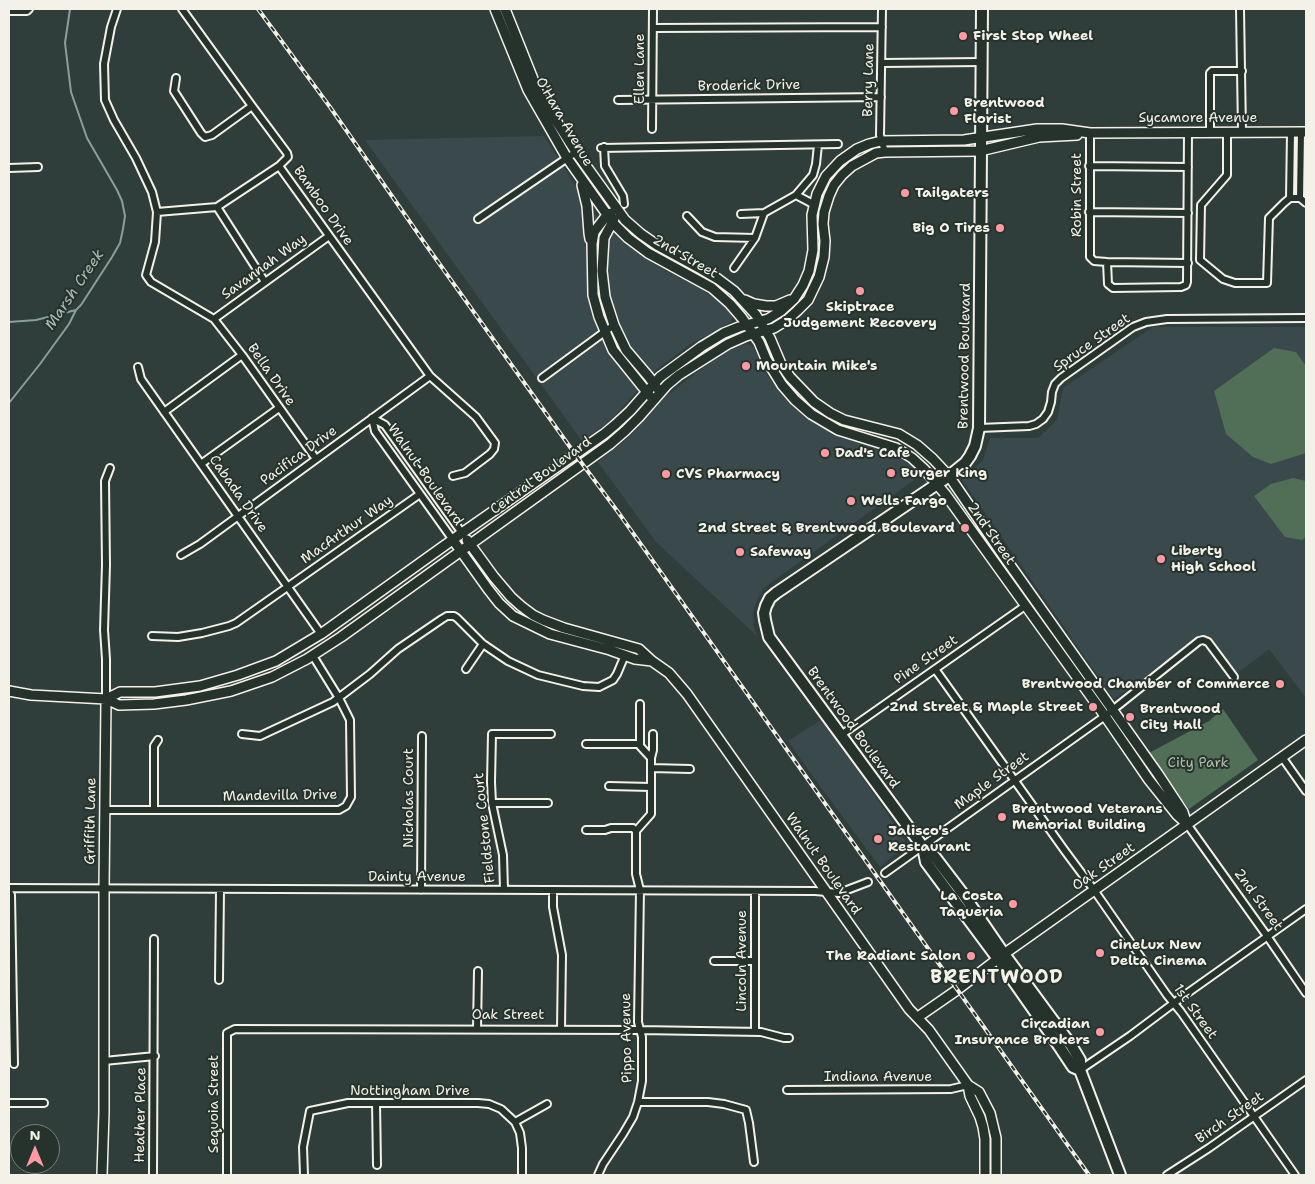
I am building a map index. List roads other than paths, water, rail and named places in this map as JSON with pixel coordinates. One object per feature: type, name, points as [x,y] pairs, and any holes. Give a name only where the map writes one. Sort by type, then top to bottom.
[{"type":"main road","name":"Brentwood Boulevard","points":[[982,9],[979,428],[976,446],[965,462],[949,476],[776,593],[770,598],[766,606],[764,620],[769,637],[922,848],[934,856],[963,894],[1061,1049],[1073,1067],[1080,1070],[1120,1175]]},
{"type":"street","points":[[9,11],[29,9]]},
{"type":"street","points":[[117,9],[111,27],[104,64],[105,100],[152,192],[157,212]]},
{"type":"street","points":[[182,9],[287,153],[288,157],[280,166]]},
{"type":"street","name":"O'Hara Avenue","points":[[495,9],[528,90],[567,158],[613,223]]},
{"type":"street","name":"O'Hara Avenue","points":[[504,9],[539,94],[576,152],[621,207],[625,220],[656,244],[718,279],[739,297]]},
{"type":"street","name":"Ellen Lane","points":[[652,129],[653,9]]},
{"type":"street","name":"Berry Lane","points":[[882,9],[881,141],[885,152]]},
{"type":"street","points":[[1240,9],[1242,131]]},
{"type":"street","points":[[653,28],[882,27]]},
{"type":"street","points":[[882,63],[982,62]]},
{"type":"street","points":[[1210,132],[1210,74],[1212,71],[1242,71]]},
{"type":"street","points":[[176,78],[174,91],[200,133],[205,137],[212,135],[252,106]]},
{"type":"street","name":"Broderick Drive","points":[[618,100],[881,97]]},
{"type":"street","name":"Sycamore Avenue","points":[[881,141],[964,140],[1037,128],[1090,133]]},
{"type":"street","points":[[1188,132],[1188,166],[1188,213],[1188,263],[1188,282],[1186,286],[1114,288],[1108,284],[1107,262],[1188,263]]},
{"type":"street","points":[[1227,132],[1227,175],[1201,205],[1200,260],[1223,279],[1235,283],[1267,283],[1269,218],[1290,198],[1300,198],[1306,203]]},
{"type":"street","points":[[1290,198],[1291,132]]},
{"type":"street","points":[[1300,198],[1304,132]]},
{"type":"street","name":"Sycamore Avenue","points":[[885,152],[980,151],[1039,137],[1090,133],[1304,132]]},
{"type":"street","name":"Robin Street","points":[[1090,133],[1090,257],[1094,261],[1107,262]]},
{"type":"street","name":"Central Boulevard","points":[[106,699],[120,692],[155,692],[200,686],[276,661],[322,634],[604,434],[680,361],[724,333],[770,318],[781,311],[794,298],[803,285],[809,271],[813,250],[812,215],[817,194],[826,176],[840,161],[857,149],[881,141]]},
{"type":"street","points":[[660,393],[626,350],[614,325],[605,297],[602,271],[604,238],[621,207],[623,196],[605,166],[603,148],[838,144]]},
{"type":"street","points":[[741,214],[764,213],[796,195],[813,175],[818,145]]},
{"type":"street","points":[[478,219],[576,152]]},
{"type":"street","name":"Central Boulevard","points":[[9,691],[31,695],[106,699],[119,705],[154,704],[231,691],[272,677],[313,656],[610,444],[625,431],[667,385],[702,360],[728,344],[780,325],[798,311],[806,303],[819,278],[824,256],[824,212],[834,185],[852,166],[876,153],[885,152]]},
{"type":"street","name":"Bamboo Drive","points":[[157,212],[217,207],[280,166],[430,376],[476,416],[495,443],[494,449],[490,454],[465,473],[453,476]]},
{"type":"street","points":[[1089,166],[1188,166]]},
{"type":"street","points":[[9,168],[38,168]]},
{"type":"street","points":[[580,178],[587,206],[589,233],[592,244]]},
{"type":"street","points":[[796,195],[815,205]]},
{"type":"street","points":[[217,207],[265,282]]},
{"type":"street","points":[[621,207],[606,215],[594,232],[592,244],[593,295],[604,333],[613,350],[653,400]]},
{"type":"street","name":"Bella Drive","points":[[157,212],[156,242],[146,275],[151,282],[214,318],[316,459]]},
{"type":"street","points":[[1089,212],[1188,213]]},
{"type":"street","points":[[734,268],[755,238],[764,213]]},
{"type":"street","points":[[687,216],[702,232],[715,237],[755,238]]},
{"type":"street","name":"2nd Street","points":[[613,223],[628,238],[648,253],[712,288],[730,304],[754,334],[773,372],[788,392],[807,410],[838,430],[896,448],[912,458],[937,484],[1149,780],[1177,815],[1187,824],[1306,993]]},
{"type":"street","name":"Savannah Way","points":[[214,318],[329,236]]},
{"type":"street","points":[[739,297],[754,304],[766,306],[776,306],[794,298]]},
{"type":"street","name":"2nd Street","points":[[739,297],[760,321],[781,364],[801,390],[814,402],[844,420],[899,434],[917,444],[949,476],[999,550],[1160,776],[1182,812],[1187,824]]},
{"type":"street","name":"Spruce Street","points":[[979,428],[1029,426],[1036,424],[1048,412],[1055,384],[1061,378],[1133,327],[1146,322],[1167,319],[1306,318]]},
{"type":"street","points":[[542,378],[614,325]]},
{"type":"street","points":[[164,412],[242,355]]},
{"type":"street","name":"Cabada Drive","points":[[138,367],[141,379],[322,634]]},
{"type":"street","name":"Pacifica Drive","points":[[181,555],[200,544],[430,376]]},
{"type":"street","points":[[201,464],[279,408]]},
{"type":"street","name":"Walnut Boulevard","points":[[372,418],[376,431],[420,494],[494,596],[513,616],[550,634],[652,662]]},
{"type":"street","name":"Walnut Boulevard","points":[[372,418],[385,425],[494,577],[521,606],[542,620],[639,649],[652,662],[669,673],[687,694],[909,1009],[929,1030],[968,1085],[979,1092],[990,1113],[996,1138],[996,1175]]},
{"type":"street","name":"Griffith Lane","points":[[102,1175],[106,699],[104,630],[106,565],[105,481],[110,468]]},
{"type":"street","name":"MacArthur Way","points":[[152,636],[190,635],[236,623],[420,494]]},
{"type":"street","name":"Pine Street","points":[[841,735],[1025,606]]},
{"type":"street","points":[[242,734],[260,736],[333,702],[370,674],[398,649],[445,617],[457,618],[483,644],[508,661],[538,675],[589,687],[599,687],[613,680],[625,655]]},
{"type":"street","points":[[1047,636],[1052,637],[1062,647],[1066,648],[1068,646]]},
{"type":"street","name":"Maple Street","points":[[886,873],[1105,716],[1199,641],[1208,642],[1234,677]]},
{"type":"street","points":[[466,669],[483,644]]},
{"type":"street","name":"Mandevilla Drive","points":[[105,810],[339,810],[346,806],[351,797],[350,720],[313,656]]},
{"type":"street","name":"1st Street","points":[[935,669],[1295,1175]]},
{"type":"street","points":[[640,704],[640,746],[651,758]]},
{"type":"street","name":"Fieldstone Court","points":[[504,890],[503,855],[492,803],[492,734],[551,734]]},
{"type":"street","points":[[586,830],[633,828],[636,831],[651,814],[653,734]]},
{"type":"street","name":"Nicholas Court","points":[[421,890],[422,736]]},
{"type":"street","points":[[154,810],[154,746],[158,740]]},
{"type":"street","name":"Oak Street","points":[[918,1017],[1306,740]]},
{"type":"street","points":[[586,744],[640,744]]},
{"type":"street","points":[[1282,757],[1306,791]]},
{"type":"street","points":[[651,768],[690,768]]},
{"type":"street","points":[[609,786],[651,787]]},
{"type":"street","points":[[492,803],[548,803]]},
{"type":"street","name":"Pippo Avenue","points":[[598,1175],[633,1117],[642,1081],[642,1037],[638,1022],[640,890],[636,874],[636,831]]},
{"type":"street","points":[[826,892],[839,893],[868,882]]},
{"type":"street","name":"Dainty Avenue","points":[[9,890],[104,888],[826,892]]},
{"type":"street","points":[[9,890],[11,895],[14,1064]]},
{"type":"street","points":[[219,980],[220,890]]},
{"type":"street","points":[[553,890],[553,907],[562,954],[561,1029]]},
{"type":"street","name":"Lincoln Avenue","points":[[755,891],[755,1031]]},
{"type":"street","points":[[1080,1070],[1306,909]]},
{"type":"street","name":"Heather Place","points":[[153,1175],[154,939]]},
{"type":"street","points":[[714,961],[755,961]]},
{"type":"street","points":[[477,1029],[478,971]]},
{"type":"street","name":"Oak Street","points":[[227,1033],[235,1029],[561,1029],[755,1031],[789,1038]]},
{"type":"street","name":"Sequoia Street","points":[[227,1033],[227,1175]]},
{"type":"street","name":"Heather Place","points":[[104,1061],[154,1056]]},
{"type":"street","name":"Birch Street","points":[[1167,1175],[1306,1080]]},
{"type":"street","name":"Walnut Boulevard","points":[[968,1085],[970,1096],[980,1117],[984,1133],[986,1175]]},
{"type":"street","name":"Indiana Avenue","points":[[787,1090],[951,1089],[968,1085]]},
{"type":"street","points":[[9,1102],[44,1102]]},
{"type":"street","name":"Nottingham Drive","points":[[304,1175],[304,1141],[310,1111],[348,1102],[478,1103],[489,1104],[501,1109],[515,1122]]},
{"type":"street","points":[[638,1102],[708,1102],[746,1110],[754,1162]]},
{"type":"street","points":[[376,1103],[377,1165]]},
{"type":"street","points":[[522,1175],[522,1148],[520,1133],[515,1122],[548,1104]]},
{"type":"waterway","name":"Marsh Creek","points":[[9,403],[69,324],[76,310],[120,243],[123,229],[125,216],[122,201],[87,138],[71,92],[65,43],[70,9]]},
{"type":"waterway","points":[[9,322],[36,320],[76,310]]},
{"type":"railway","points":[[258,9],[330,107],[426,245],[1089,1175]]},
{"type":"place","name":"First Stop Wheel","points":[[963,36]]},
{"type":"place","name":"Brentwood Florist","points":[[954,111]]},
{"type":"place","name":"Tailgaters","points":[[905,193]]},
{"type":"place","name":"Big O Tires","points":[[1000,228]]},
{"type":"place","name":"Skiptrace Judgement Recovery","points":[[860,291]]},
{"type":"place","name":"Mountain Mike's","points":[[746,366]]},
{"type":"place","name":"Dad's Cafe","points":[[825,453]]},
{"type":"place","name":"Burger King","points":[[891,473]]},
{"type":"place","name":"CVS Pharmacy","points":[[666,474]]},
{"type":"place","name":"Wells Fargo","points":[[851,501]]},
{"type":"place","name":"2nd Street & Brentwood Boulevard","points":[[965,528]]},
{"type":"place","name":"Safeway","points":[[740,552]]},
{"type":"place","name":"Liberty High School","points":[[1161,559]]},
{"type":"place","name":"Brentwood Chamber of Commerce","points":[[1280,684]]},
{"type":"place","name":"2nd Street & Maple Street","points":[[1093,707]]},
{"type":"place","name":"Brentwood City Hall","points":[[1130,717]]},
{"type":"place","name":"Brentwood Veterans Memorial Building","points":[[1002,817]]},
{"type":"place","name":"Jalisco's Restaurant","points":[[878,839]]},
{"type":"place","name":"La Costa Taqueria","points":[[1013,904]]},
{"type":"place","name":"CineLux New Delta Cinema","points":[[1100,953]]},
{"type":"place","name":"The Radiant Salon","points":[[971,956]]},
{"type":"place","name":"Circadian Insurance Brokers","points":[[1100,1032]]},
{"type":"district","name":"BRENTWOOD","points":[[997,978]]},
{"type":"park label","name":"City Park","points":[[1198,763]]}]
